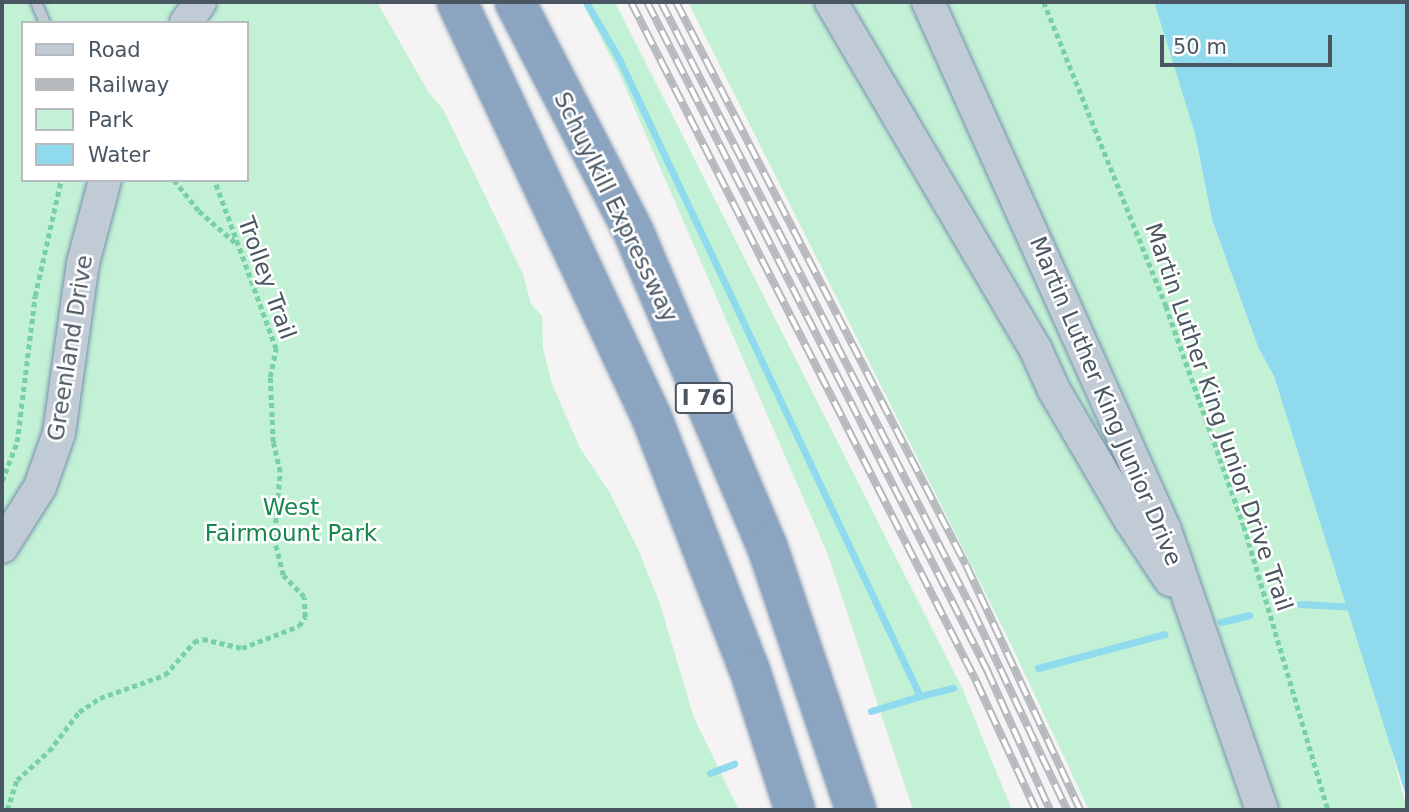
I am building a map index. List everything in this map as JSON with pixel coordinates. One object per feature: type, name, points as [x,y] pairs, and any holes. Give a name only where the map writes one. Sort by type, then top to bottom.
[{"type":"highway","name":"I 76","points":[[457,2],[651,416],[750,671],[795,810]]},
{"type":"highway","name":"Schuylkill Expressway","points":[[515,2],[634,233],[767,546],[856,810]]},
{"type":"main road","points":[[187,21],[200,2]]},
{"type":"main road","points":[[831,2],[1035,348],[1054,390],[1131,521],[1199,622]]},
{"type":"main road","name":"Martin Luther King Junior Drive","points":[[928,2],[1118,421],[1199,622],[1262,810]]},
{"type":"main road","name":"Greenland Drive","points":[[2,547],[40,487],[59,433],[83,263],[104,182]]},
{"type":"main road","points":[[1035,348],[1118,421]]},
{"type":"lane","points":[[36,2],[44,21]]},
{"type":"path","name":"Martin Luther King Junior Drive Trail","points":[[1044,2],[1166,306],[1239,513],[1328,810]]},
{"type":"path","points":[[2,481],[17,442],[35,296],[61,182]]},
{"type":"path","points":[[176,182],[199,211],[238,245]]},
{"type":"path","name":"Trolley Trail","points":[[6,810],[17,780],[49,751],[79,712],[100,698],[165,675],[194,642],[202,639],[242,648],[299,626],[305,617],[304,597],[283,575],[274,540],[280,472],[272,442],[270,377],[276,349],[215,182]]},
{"type":"green space","name":"West Fairmount Park","points":[[2,2],[377,2],[429,93],[443,109],[523,274],[531,304],[542,316],[543,348],[552,384],[580,448],[610,493],[638,549],[660,604],[694,718],[739,810],[2,810]]},
{"type":"green space","points":[[582,2],[615,2],[963,690],[1012,810],[913,810],[828,555],[620,75]]},
{"type":"green space","points":[[688,2],[1154,2],[1195,134],[1212,221],[1258,347],[1274,376],[1380,706],[1407,810],[1089,810],[1008,638]]},
{"type":"water","points":[[1154,2],[1407,2],[1407,799],[1274,376],[1258,347],[1212,220],[1195,134]]},
{"type":"waterway","points":[[586,2],[619,59],[920,696],[953,688]]},
{"type":"waterway","points":[[1300,604],[1355,607]]},
{"type":"waterway","points":[[1221,622],[1249,615]]},
{"type":"waterway","points":[[1038,668],[1165,634]]},
{"type":"waterway","points":[[871,711],[920,696]]},
{"type":"waterway","points":[[710,773],[734,764]]},
{"type":"railway","points":[[631,2],[976,681],[1036,810]]},
{"type":"railway","points":[[647,2],[987,670],[1050,810]]},
{"type":"railway","points":[[661,2],[973,611],[1067,810]]},
{"type":"railway","points":[[676,2],[966,565],[1080,810]]}]
